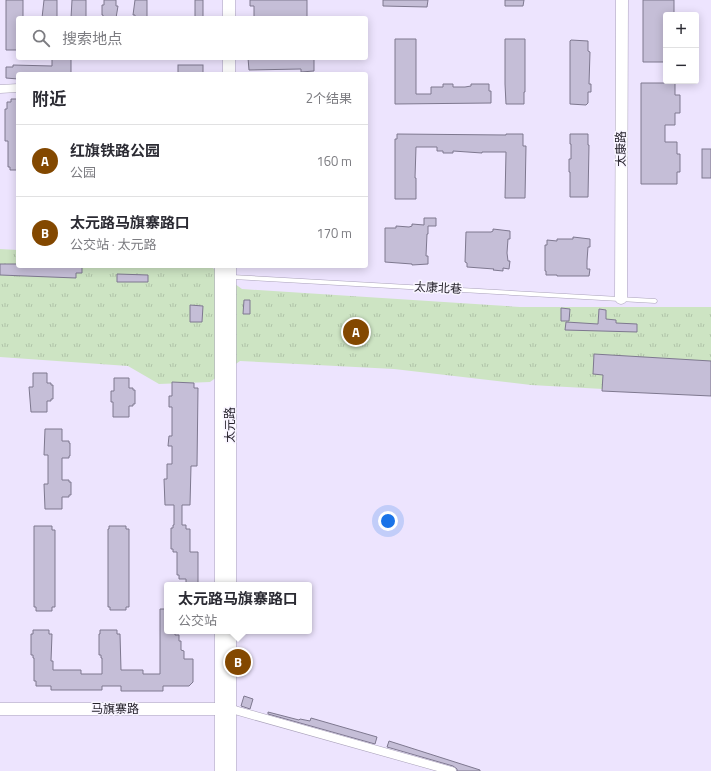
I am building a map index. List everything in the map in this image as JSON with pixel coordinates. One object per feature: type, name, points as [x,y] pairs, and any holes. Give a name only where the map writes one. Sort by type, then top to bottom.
[{"type":"main road","points":[[221,0],[221,16]]},
{"type":"main road","points":[[229,0],[229,16]]},
{"type":"main road","name":"太康路","points":[[621,298],[622,0]]},
{"type":"main road","points":[[221,60],[221,72]]},
{"type":"main road","points":[[229,60],[229,72]]},
{"type":"main road","name":"太元路","points":[[221,582],[226,271]]},
{"type":"main road","name":"太元路","points":[[226,271],[230,582]]},
{"type":"main road","points":[[221,634],[230,771]]},
{"type":"main road","points":[[221,771],[226,713],[230,634]]},
{"type":"main road","name":"马旗寨路","points":[[0,709],[226,713]]},
{"type":"main road","name":"马旗寨路","points":[[0,716],[226,713]]},
{"type":"street","points":[[0,89],[16,88]]},
{"type":"street","points":[[226,713],[452,771]]},
{"type":"lane","name":"太康北巷","points":[[226,271],[655,301]]},
{"type":"green space","points":[[0,249],[16,250],[16,268],[213,268],[242,289],[520,307],[711,307],[711,395],[531,385],[394,369],[240,361],[210,382],[159,384],[128,366],[0,357]]},
{"type":"building","points":[[6,0],[23,0],[23,16],[16,16],[16,50],[6,50]]},
{"type":"building","points":[[44,0],[57,0],[57,16],[42,16]]},
{"type":"building","points":[[72,0],[86,0],[86,16],[71,16]]},
{"type":"building","points":[[104,0],[116,0],[116,6],[118,6],[116,16],[103,16],[102,5],[104,5]]},
{"type":"building","points":[[135,0],[147,0],[147,16],[133,15]]},
{"type":"building","points":[[195,0],[203,0],[203,16],[195,16]]},
{"type":"building","points":[[250,0],[307,0],[307,16],[254,16],[254,6],[250,6]]},
{"type":"building","points":[[383,0],[428,0],[427,7],[383,6]]},
{"type":"building","points":[[505,0],[524,0],[523,6],[505,6]]},
{"type":"building","points":[[643,0],[674,0],[674,12],[663,12],[663,62],[643,62]]},
{"type":"building","points":[[395,39],[416,39],[416,94],[431,94],[431,87],[443,87],[443,84],[453,84],[453,87],[465,87],[471,86],[471,84],[489,84],[489,91],[491,91],[491,103],[395,104]]},
{"type":"building","points":[[505,39],[525,39],[524,104],[506,104]]},
{"type":"building","points":[[571,40],[588,41],[588,51],[590,52],[589,84],[591,84],[591,92],[588,92],[588,103],[586,105],[570,104]]},
{"type":"building","points":[[52,60],[71,60],[71,72],[16,72],[16,79],[6,78],[6,67],[13,67],[13,65],[52,66]]},
{"type":"building","points":[[248,60],[314,60],[314,71],[301,72],[301,69],[249,70]]},
{"type":"building","points":[[178,65],[203,65],[203,72],[178,72]]},
{"type":"building","points":[[641,83],[675,84],[675,95],[680,95],[680,113],[675,113],[675,125],[665,125],[665,142],[677,142],[677,154],[680,154],[680,172],[677,172],[677,184],[641,184]]},
{"type":"building","points":[[11,99],[16,99],[16,170],[10,170],[10,167],[8,167],[8,141],[5,141],[5,109],[7,109],[7,102],[11,102]]},
{"type":"building","points":[[397,134],[523,134],[523,146],[526,146],[525,198],[505,198],[506,152],[482,153],[453,151],[453,153],[443,153],[443,151],[437,151],[437,147],[416,147],[416,199],[395,199],[395,139],[397,139]]},
{"type":"building","points":[[570,134],[588,134],[588,197],[570,197]]},
{"type":"building","points":[[702,149],[711,149],[711,178],[702,178]]},
{"type":"building","points":[[424,218],[436,218],[436,226],[428,226],[426,256],[428,256],[428,264],[412,265],[385,262],[385,228],[396,228],[396,226],[409,227],[412,226],[412,224],[424,225]]},
{"type":"building","points":[[493,229],[510,231],[507,253],[508,261],[510,261],[509,269],[503,268],[503,271],[467,267],[467,263],[465,262],[466,232],[491,232]]},
{"type":"building","points":[[573,237],[590,239],[587,261],[587,269],[590,269],[589,276],[546,275],[545,245],[547,245],[547,240],[557,241],[557,239],[573,239]]},
{"type":"building","points":[[0,264],[16,264],[16,268],[82,268],[82,273],[76,273],[76,278],[0,275]]},
{"type":"building","points":[[117,274],[148,275],[148,282],[117,282]]},
{"type":"building","points":[[244,300],[250,300],[250,314],[243,314]]},
{"type":"building","points":[[190,305],[203,306],[202,322],[190,322]]},
{"type":"building","points":[[561,308],[570,309],[569,321],[561,321]]},
{"type":"building","points":[[599,309],[606,310],[606,319],[616,320],[616,323],[637,324],[637,332],[565,330],[566,322],[598,324]]},
{"type":"building","points":[[594,354],[711,361],[711,396],[602,391],[603,375],[593,374]]},
{"type":"building","points":[[33,373],[47,373],[47,383],[51,383],[51,385],[53,385],[53,399],[51,399],[51,401],[47,401],[47,412],[31,412],[29,387],[33,387]]},
{"type":"building","points":[[114,378],[129,378],[129,388],[133,388],[133,390],[135,390],[135,404],[133,404],[133,406],[129,406],[129,417],[113,417],[111,391],[114,391]]},
{"type":"building","points":[[172,382],[194,383],[194,388],[198,388],[197,466],[191,466],[190,505],[182,505],[182,525],[186,525],[186,529],[190,529],[190,552],[198,552],[198,582],[186,582],[186,579],[179,579],[179,575],[177,575],[177,552],[173,552],[173,549],[171,549],[171,528],[173,528],[174,525],[174,505],[165,505],[164,479],[167,479],[167,464],[172,464],[172,446],[168,446],[169,436],[172,436],[172,407],[169,407],[169,396],[172,396]]},
{"type":"building","points":[[45,429],[62,429],[62,441],[69,441],[70,443],[69,458],[62,458],[62,480],[69,480],[69,482],[71,482],[71,495],[69,495],[69,497],[62,497],[62,509],[45,509],[44,484],[48,484],[48,455],[44,455]]},
{"type":"building","points":[[34,526],[52,526],[52,530],[55,530],[55,607],[52,607],[52,611],[36,611],[36,607],[34,607]]},
{"type":"building","points":[[109,526],[126,526],[126,529],[129,529],[129,607],[126,607],[126,610],[110,610],[110,607],[108,607]]},
{"type":"building","points":[[160,609],[164,609],[164,634],[179,635],[181,650],[184,651],[184,659],[193,659],[193,682],[189,686],[163,686],[163,691],[121,691],[121,686],[102,686],[102,690],[51,690],[51,686],[36,686],[36,681],[34,681],[34,658],[33,655],[31,655],[31,634],[33,634],[33,630],[49,630],[49,634],[52,634],[51,661],[53,661],[53,670],[81,670],[81,674],[102,674],[102,658],[101,655],[99,655],[100,630],[117,630],[117,634],[120,634],[121,670],[143,670],[143,674],[160,674]]},
{"type":"building","points":[[244,696],[253,699],[250,709],[241,706]]},
{"type":"building","points":[[268,712],[299,720],[310,721],[311,718],[377,737],[375,744],[268,714]]},
{"type":"building","points":[[389,741],[480,771],[457,771],[457,769],[453,766],[387,747]]},
{"type":"place","name":"红旗铁路公园","points":[[356,332]]},
{"type":"place","name":"太元路马旗寨路口","points":[[238,662]]}]
